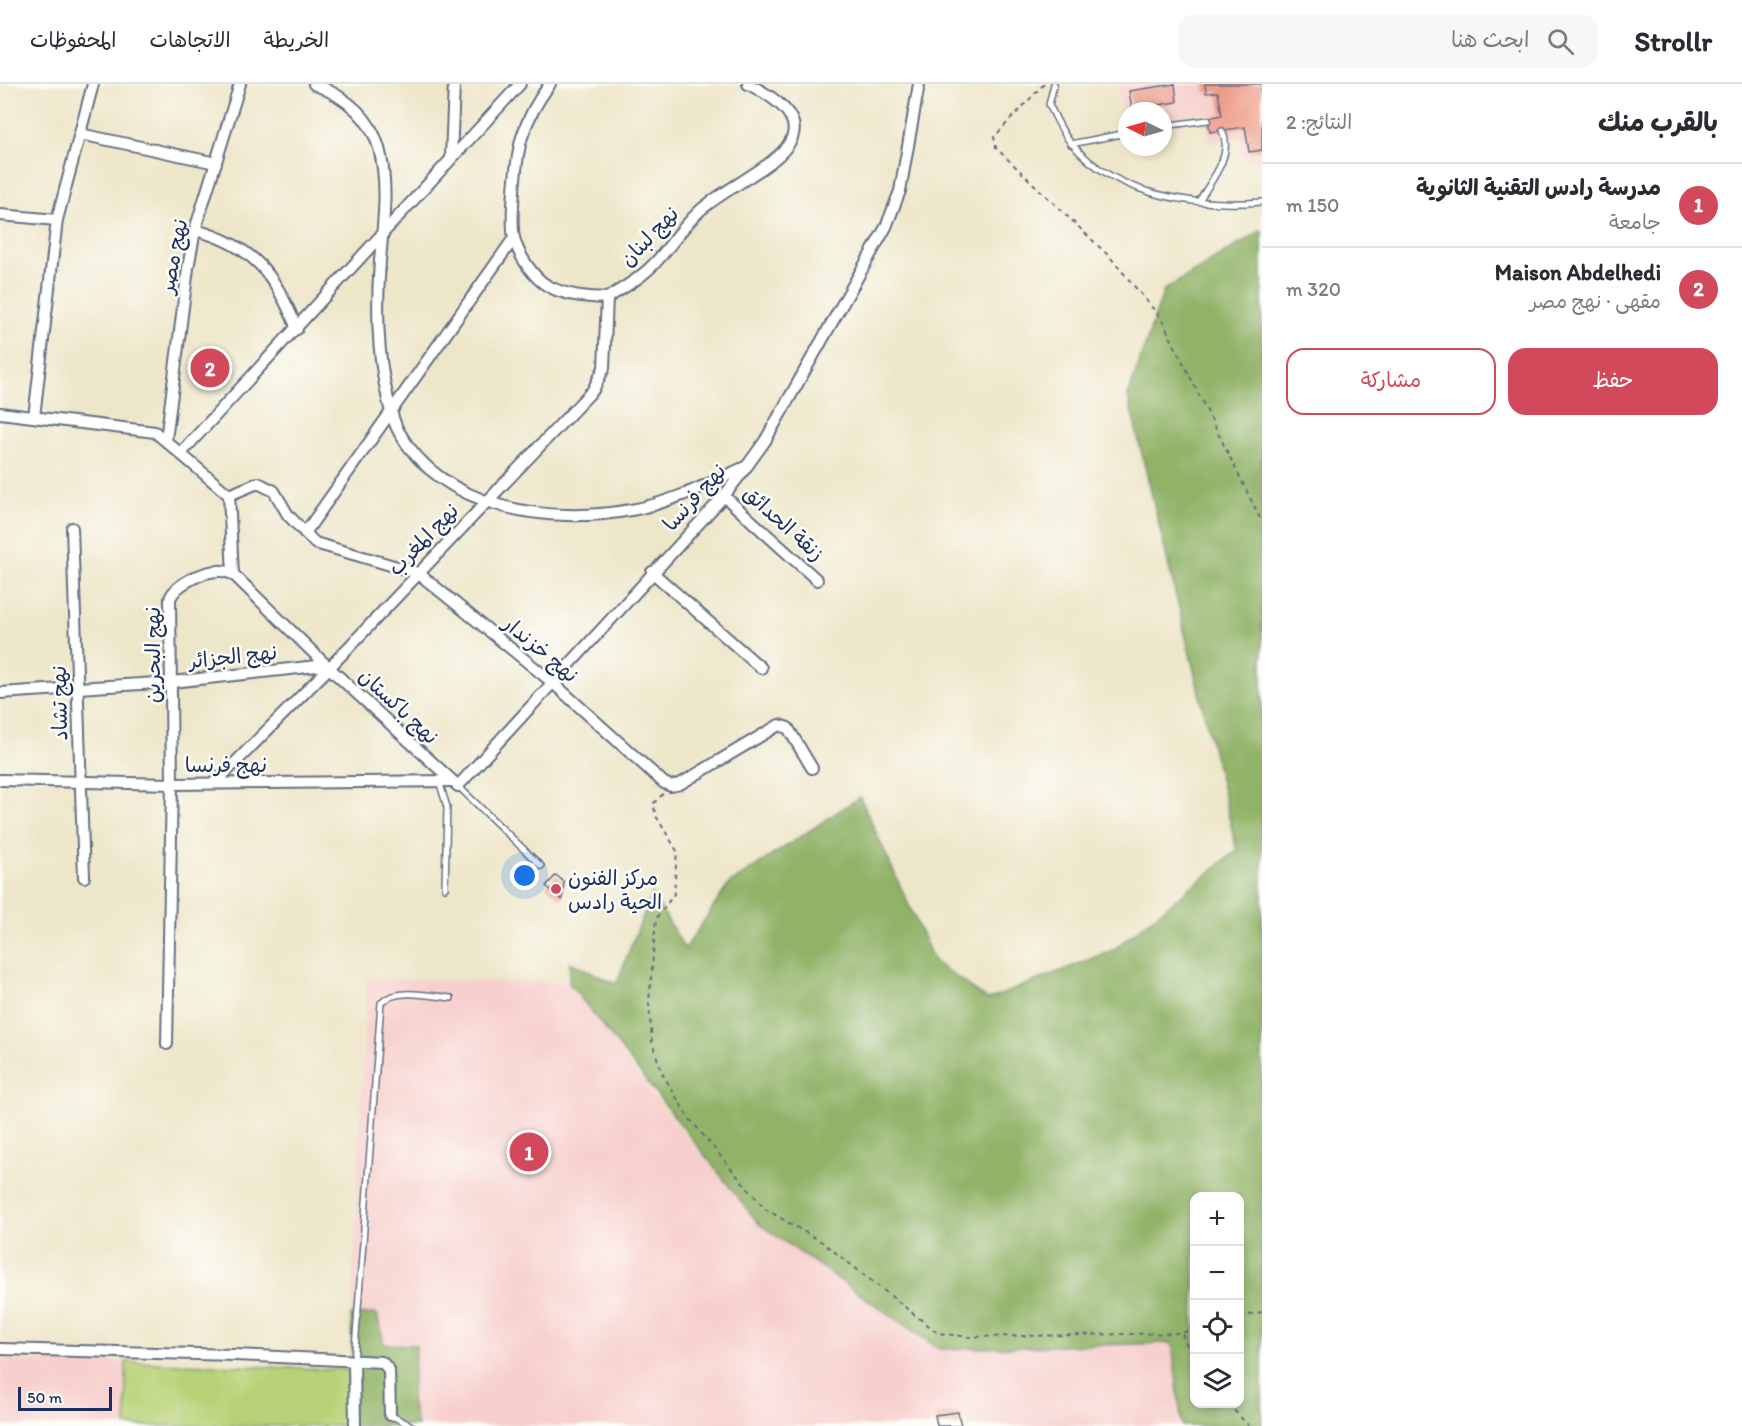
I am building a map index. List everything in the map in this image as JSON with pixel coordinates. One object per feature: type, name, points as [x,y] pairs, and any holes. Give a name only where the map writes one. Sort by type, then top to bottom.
[{"type":"street","points":[[34,417],[57,220],[93,84]]},
{"type":"street","name":"نهج مصر","points":[[166,440],[195,230],[240,84]]},
{"type":"street","points":[[314,84],[342,97],[369,124],[379,146],[383,167],[384,234],[380,261],[380,329],[384,380],[398,430],[423,462],[445,480],[486,502],[544,514],[574,515],[630,511],[667,501],[747,466]]},
{"type":"street","points":[[451,158],[454,84]]},
{"type":"street","points":[[182,453],[520,84]]},
{"type":"street","points":[[549,84],[536,104],[522,138],[515,183],[514,238],[530,269],[547,285],[568,294],[607,298]]},
{"type":"street","name":"نهج لبنان","points":[[607,298],[654,264],[702,208],[783,152],[794,132],[791,116],[783,104],[748,84]]},
{"type":"street","name":"نهج فرنسا","points":[[0,780],[79,780],[172,784],[439,781],[455,783],[724,496],[765,441],[886,227],[900,191],[919,84]]},
{"type":"street","points":[[80,134],[216,163]]},
{"type":"street","points":[[0,215],[57,220]]},
{"type":"street","points":[[195,230],[233,243],[256,258],[276,284],[297,329]]},
{"type":"street","points":[[306,533],[514,238]]},
{"type":"street","name":"نهج المغرب","points":[[215,783],[600,381],[605,352],[607,298]]},
{"type":"street","points":[[0,413],[145,429],[166,440],[229,495],[233,574]]},
{"type":"street","name":"نهج خزندار","points":[[229,495],[258,483],[268,486],[274,490],[288,515],[315,543],[418,573],[552,682],[664,783],[671,786]]},
{"type":"street","name":"زنقة الحدائق","points":[[724,496],[817,580]]},
{"type":"street","name":"نهج تشاد","points":[[72,528],[84,877]]},
{"type":"street","name":"نهج البحرين","points":[[167,1044],[172,784],[172,592],[205,574],[219,571],[233,574]]},
{"type":"street","points":[[652,572],[761,668]]},
{"type":"street","name":"نهج باكستان","points":[[233,574],[327,667],[455,783]]},
{"type":"street","name":"نهج الجزائر","points":[[0,693],[172,682],[327,667]]},
{"type":"street","points":[[671,786],[680,784],[779,725],[788,728],[812,768]]},
{"type":"street","points":[[0,1349],[235,1355],[382,1362],[389,1370],[390,1415]]},
{"type":"street","points":[[354,1362],[355,1426]]},
{"type":"lane","points":[[1054,84],[1049,105],[1071,144],[1102,172],[1141,191],[1198,201],[1262,202]]},
{"type":"lane","points":[[1172,124],[1208,120]]},
{"type":"lane","points":[[1198,201],[1219,168],[1225,152],[1227,141],[1222,131]]},
{"type":"lane","points":[[1071,144],[1118,135]]},
{"type":"lane","points":[[439,781],[447,807],[445,888]]},
{"type":"lane","name":"نهج باكستان","points":[[455,783],[541,866]]},
{"type":"lane","points":[[354,1362],[381,1003],[388,995],[400,994],[451,998]]},
{"type":"lane","points":[[390,1415],[412,1426]]},
{"type":"path","points":[[1044,84],[994,137],[996,148],[1110,257],[1161,318],[1262,522]]},
{"type":"path","points":[[671,786],[653,804],[656,816],[677,850],[674,894],[656,919],[649,1003],[652,1042],[662,1073],[688,1117],[765,1209],[822,1242],[938,1333],[969,1337],[1181,1333],[1190,1330]]},
{"type":"path","points":[[1244,1316],[1262,1312]]},
{"type":"path","points":[[1181,1333],[1191,1354]]},
{"type":"path","points":[[1232,1408],[1249,1426]]},
{"type":"shaded area","points":[[1262,84],[1262,159],[1244,161],[1239,137],[1209,142],[1208,112],[1172,118],[1172,102],[1120,102],[1119,85]]},
{"type":"shaded area","points":[[367,978],[569,983],[640,1079],[759,1224],[939,1348],[1172,1343],[1182,1426],[417,1426],[411,1401],[416,1345],[384,1344],[377,1314],[351,1315]]},
{"type":"shaded area","points":[[0,1360],[126,1362],[126,1426],[0,1426]]},
{"type":"green space","points":[[1262,230],[1262,1426],[1182,1426],[1172,1343],[939,1349],[759,1224],[569,983],[570,962],[616,984],[652,894],[685,949],[729,884],[860,797],[934,961],[988,1000],[1113,950],[1237,850],[1128,396],[1164,290]]},
{"type":"green space","points":[[377,1314],[384,1344],[416,1345],[411,1401],[417,1426],[349,1426],[353,1370],[351,1315]]},
{"type":"green space","points":[[126,1362],[353,1370],[349,1426],[126,1426]]},
{"type":"building","points":[[1175,84],[1177,102],[1131,102],[1129,91]]},
{"type":"building","points":[[1205,84],[1262,84],[1262,150],[1249,152],[1245,127],[1210,132],[1208,118],[1222,115],[1218,92],[1206,93]]},
{"type":"building","name":"مركز الفنون الحية رادس","points":[[556,875],[564,882],[562,900],[546,886]]},
{"type":"building","points":[[958,1412],[961,1426],[937,1426],[935,1415]]},
{"type":"place","name":"Maison Abdelhedi","points":[[210,368]]},
{"type":"place","name":"مركز الفنون الحية رادس","points":[[556,889]]},
{"type":"place","name":"مدرسة رادس التقنية الثانوية","points":[[529,1152]]}]
